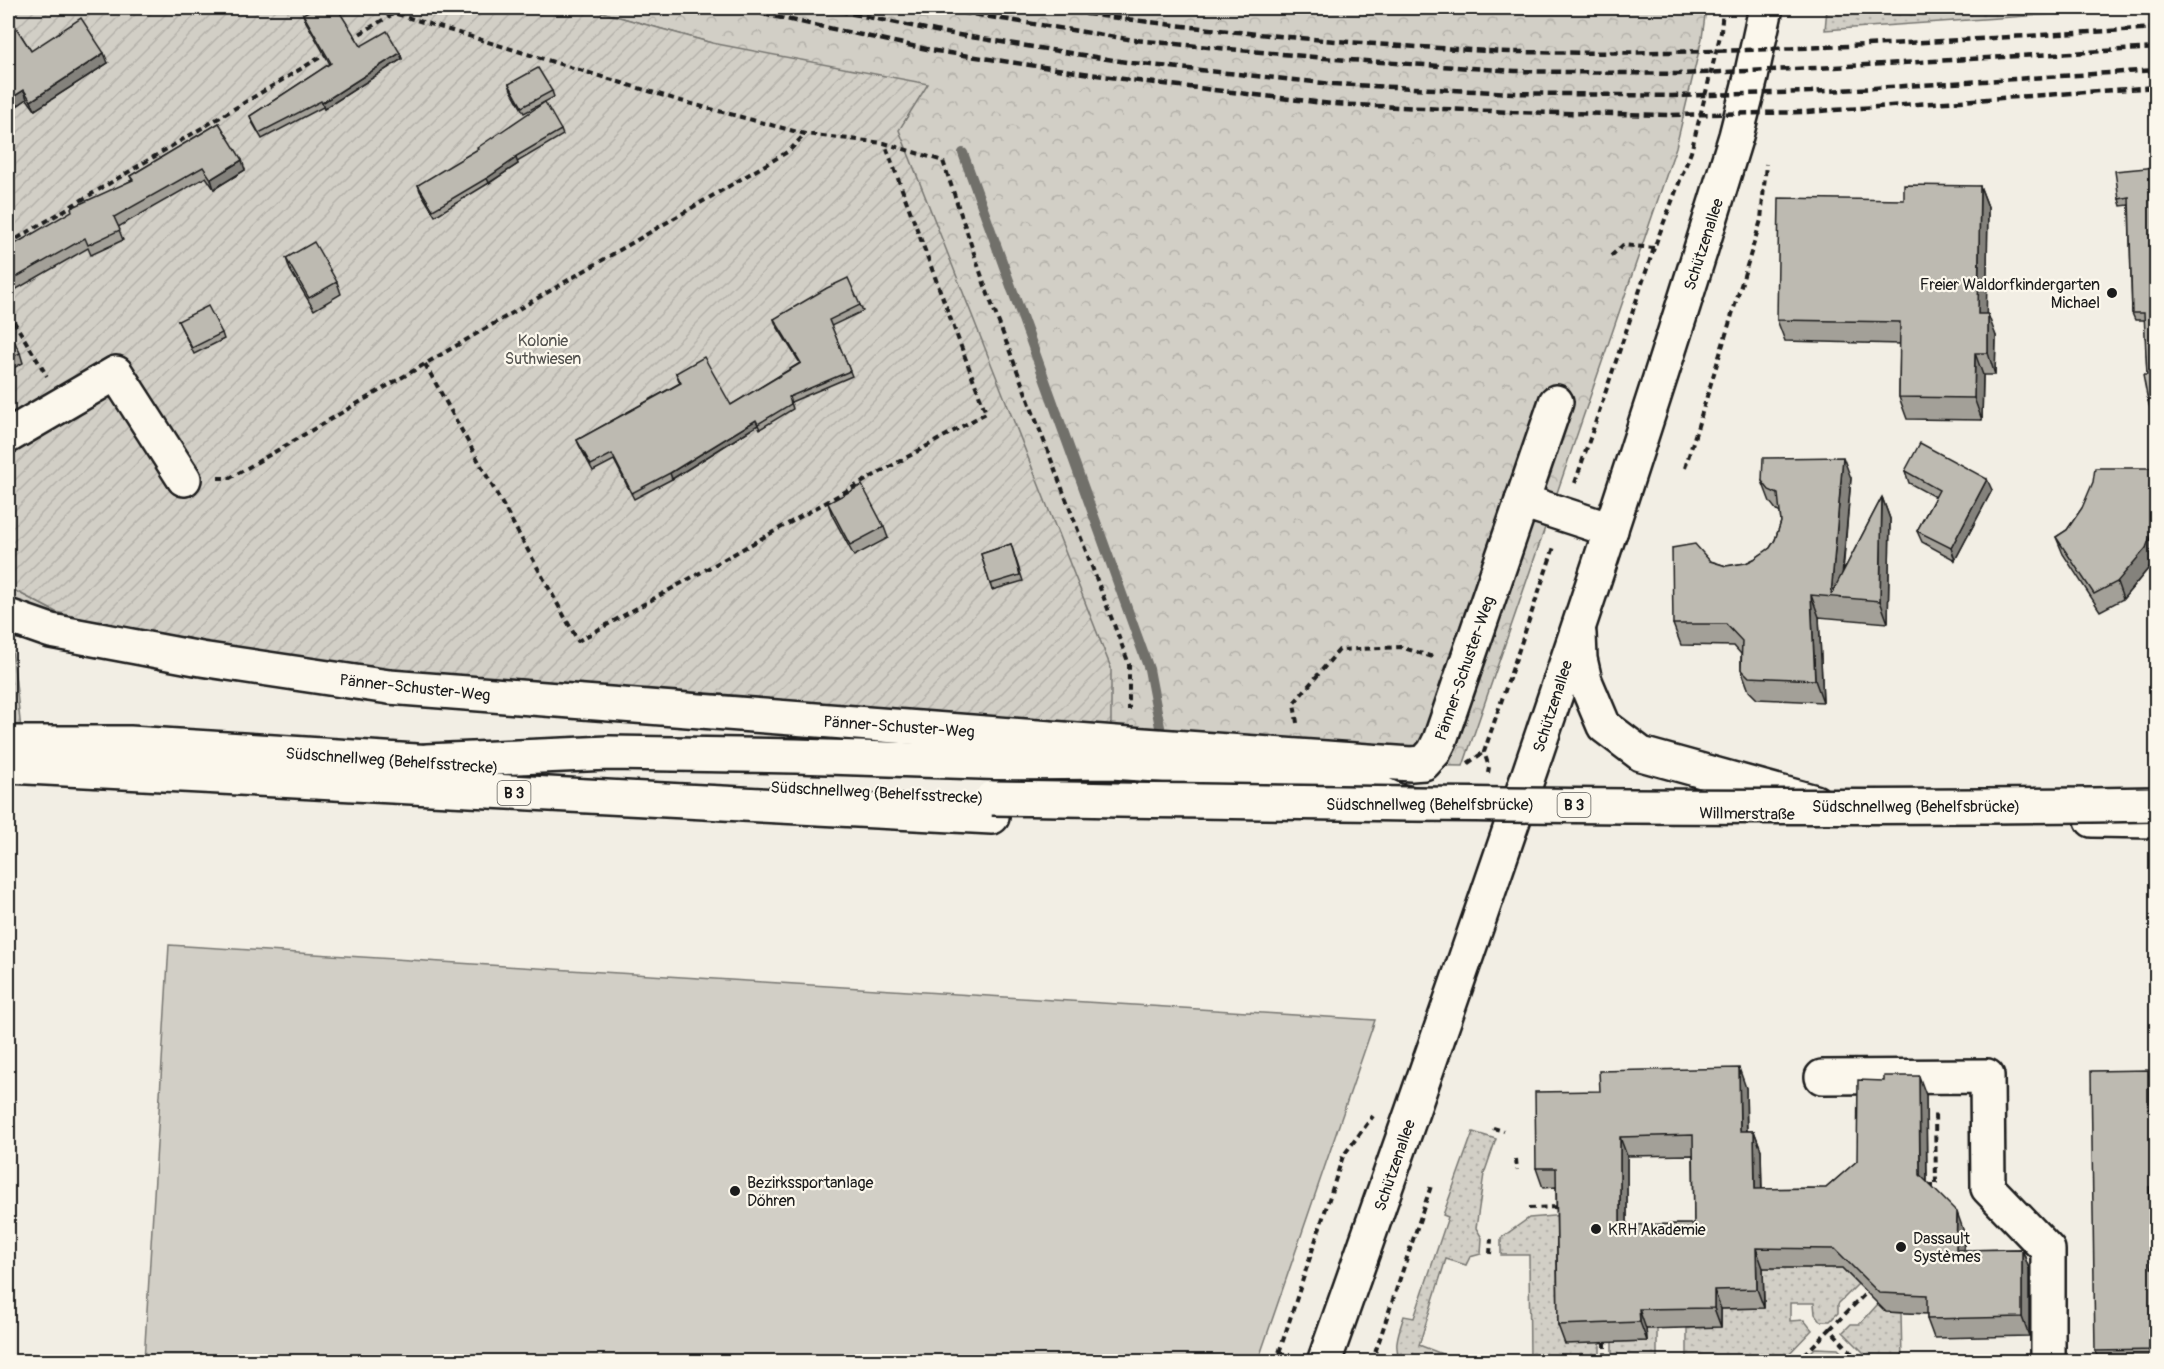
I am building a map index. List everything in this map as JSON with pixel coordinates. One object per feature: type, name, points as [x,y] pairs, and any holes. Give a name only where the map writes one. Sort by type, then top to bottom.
[{"type":"main road","name":"Schützenallee","points":[[1324,1362],[1518,808],[1611,530],[1730,158],[1766,8]]},
{"type":"main road","points":[[8,436],[116,373],[184,479]]},
{"type":"main road","name":"Pänner-Schuster-Weg","points":[[8,616],[51,631],[189,657],[389,687],[1302,757],[1424,763],[1434,752],[1440,740],[1556,402]]},
{"type":"main road","points":[[1522,501],[1611,530]]},
{"type":"main road","points":[[1579,623],[1580,659],[1585,681],[1604,726],[1641,754],[1864,815]]},
{"type":"main road","name":"Südschnellweg (Behelfsstrecke)","points":[[8,743],[130,743],[427,761],[790,788],[992,808]]},
{"type":"main road","name":"Willmerstraße","points":[[427,761],[609,753],[1011,763],[1112,762],[1335,777],[1365,785],[1397,801],[1423,807],[2157,822]]},
{"type":"main road","name":"Südschnellweg (Behelfsstrecke)","points":[[22,767],[992,808]]},
{"type":"main road","name":"Südschnellweg (Behelfsbrücke)","points":[[992,808],[1398,804],[2034,806],[2157,804]]},
{"type":"main road","name":"Südschnellweg (Behelfsbrücke)","points":[[992,808],[1378,824],[2157,822]]},
{"type":"main road","points":[[1822,1077],[1987,1076],[1988,1188],[2048,1250],[2048,1362]]},
{"type":"path","points":[[377,8],[681,101],[805,134],[884,143],[943,161],[986,289],[1129,664],[1129,744]]},
{"type":"path","points":[[1482,807],[1489,767],[1484,752],[1654,248],[1691,152],[1720,32],[1723,8]]},
{"type":"path","points":[[343,44],[394,14]]},
{"type":"path","points":[[8,244],[333,50]]},
{"type":"path","points":[[184,479],[230,478],[789,151],[805,134]]},
{"type":"path","points":[[425,364],[578,641],[986,413],[884,143]]},
{"type":"path","points":[[1684,468],[1761,220],[1766,158]]},
{"type":"path","points":[[1611,256],[1623,245],[1654,248]]},
{"type":"path","points":[[8,312],[63,403]]},
{"type":"path","points":[[1302,757],[1294,703],[1339,650],[1401,647],[1465,667]]},
{"type":"path","points":[[1927,1186],[1936,1186],[1935,1107]]},
{"type":"path","points":[[1276,1362],[1343,1156],[1377,1109]]},
{"type":"path","points":[[1493,1128],[1504,1131]]},
{"type":"path","points":[[1516,1160],[1517,1170]]},
{"type":"path","points":[[1372,1362],[1431,1186]]},
{"type":"path","points":[[1529,1209],[1564,1207]]},
{"type":"path","points":[[1490,1254],[1491,1239]]},
{"type":"path","points":[[1797,1362],[1866,1293]]},
{"type":"path","points":[[1830,1329],[1860,1362]]},
{"type":"path","points":[[1605,1342],[1605,1362]]},
{"type":"green space","name":"Kolonie Suthwiesen","points":[[8,8],[587,8],[712,43],[928,84],[899,130],[1111,668],[1111,735],[388,677],[194,647],[56,612],[8,587]]},
{"type":"green space","points":[[587,8],[1706,8],[1702,38],[1676,147],[1463,766],[1331,764],[387,694],[11,638],[24,757],[8,756],[8,587],[56,612],[712,43]]},
{"type":"green space","points":[[1827,8],[2142,8],[1825,30]]},
{"type":"green space","name":"Bezirkssportanlage Döhren","points":[[169,945],[1375,1020],[1258,1361],[144,1361]]},
{"type":"green space","points":[[1473,1132],[1496,1139],[1484,1174],[1476,1228],[1482,1238],[1481,1254],[1470,1257],[1466,1265],[1446,1259],[1419,1345],[1460,1361],[1400,1361],[1397,1344],[1400,1328],[1404,1316],[1414,1318],[1448,1217],[1443,1215]]},
{"type":"green space","points":[[1565,1215],[1600,1342],[1600,1361],[1530,1361],[1529,1255],[1501,1255],[1501,1238],[1529,1218]]},
{"type":"green space","points":[[1763,1268],[1842,1268],[1858,1284],[1838,1304],[1838,1313],[1830,1321],[1820,1321],[1815,1314],[1814,1303],[1790,1303],[1790,1321],[1804,1320],[1812,1330],[1782,1361],[1687,1361],[1687,1328],[1721,1327],[1721,1309],[1764,1308]]},
{"type":"green space","points":[[1890,1302],[1891,1312],[1901,1313],[1902,1361],[1872,1361],[1843,1332],[1851,1324],[1860,1324],[1878,1304]]},
{"type":"green space","points":[[1657,1328],[1657,1361],[1612,1362],[1612,1342],[1647,1341],[1646,1329]]},
{"type":"green space","points":[[1815,1348],[1838,1349],[1850,1361],[1802,1361]]},
{"type":"building","points":[[314,8],[337,8],[361,46],[387,31],[400,53],[322,103],[321,101],[259,133],[250,116],[331,63],[303,14]]},
{"type":"building","points":[[8,15],[31,51],[81,18],[104,53],[31,101],[24,90],[10,99],[8,95]]},
{"type":"building","points":[[538,68],[552,91],[522,107],[509,84]]},
{"type":"building","points":[[545,102],[561,130],[433,210],[418,185],[478,149]]},
{"type":"building","points":[[219,123],[242,160],[211,179],[203,167],[114,217],[120,230],[88,245],[85,238],[8,282],[8,248],[72,211],[71,208],[133,180],[130,176]]},
{"type":"building","points":[[2157,167],[2157,400],[2148,401],[2143,375],[2147,375],[2144,313],[2132,313],[2129,197],[2119,199],[2115,171]]},
{"type":"building","points":[[1904,185],[1980,186],[1978,314],[1988,314],[1988,353],[1975,353],[1974,398],[1899,397],[1900,322],[1777,320],[1779,198],[1904,200]]},
{"type":"building","points":[[314,242],[337,282],[309,298],[286,258]]},
{"type":"building","points":[[848,278],[860,305],[829,320],[850,371],[789,397],[791,404],[758,424],[756,420],[670,473],[632,493],[612,454],[591,465],[577,440],[681,383],[676,373],[704,357],[731,405],[801,363],[774,319]]},
{"type":"building","points":[[208,306],[222,333],[192,348],[178,321]]},
{"type":"building","points":[[8,329],[20,353],[8,359]]},
{"type":"building","points":[[1920,443],[1987,479],[1951,548],[1917,531],[1939,490],[1905,471]]},
{"type":"building","points":[[1843,457],[1831,595],[1882,497],[1880,601],[1811,595],[1815,680],[1749,677],[1741,669],[1742,641],[1726,624],[1673,624],[1672,548],[1695,544],[1710,561],[1726,566],[1746,563],[1754,559],[1770,548],[1781,522],[1778,494],[1769,490],[1762,481],[1763,458]]},
{"type":"building","points":[[2095,468],[2157,468],[2157,518],[2146,548],[2117,582],[2094,594],[2056,537],[2067,530],[2082,508],[2093,482]]},
{"type":"building","points":[[862,485],[884,527],[850,545],[828,503]]},
{"type":"building","points":[[1011,544],[1020,575],[990,584],[981,554]]},
{"type":"building","points":[[1739,1068],[1740,1131],[1754,1131],[1755,1189],[1826,1188],[1857,1161],[1858,1080],[1884,1081],[1884,1076],[1919,1076],[1920,1175],[1957,1212],[1956,1250],[2022,1249],[2022,1317],[1927,1319],[1927,1295],[1879,1293],[1835,1249],[1756,1248],[1757,1289],[1714,1290],[1714,1308],[1639,1309],[1640,1322],[1558,1325],[1556,1168],[1536,1168],[1535,1092],[1600,1091],[1599,1071]],"holes":[[[1693,1135],[1694,1224],[1620,1225],[1620,1137]]]},
{"type":"building","points":[[2148,1070],[2148,1109],[2157,1109],[2157,1186],[2149,1187],[2151,1268],[2157,1268],[2157,1350],[2095,1351],[2091,1071]]},
{"type":"waterway","points":[[963,153],[1149,669],[1160,727]]},
{"type":"railway","points":[[735,8],[936,51],[1130,80],[1332,104],[1512,112],[1668,115],[1806,112],[2156,87]]},
{"type":"railway","points":[[825,8],[940,32],[1132,63],[1333,84],[1514,93],[1672,96],[1811,92],[2156,70]]},
{"type":"railway","points":[[934,8],[1134,40],[1335,59],[1515,71],[1678,74],[2156,48]]},
{"type":"railway","points":[[1045,8],[1138,21],[1278,36],[1506,52],[1758,50],[2156,28]]},
{"type":"place","name":"Freier Waldorfkindergarten Michael","points":[[2112,293]]},
{"type":"place","name":"Bezirkssportanlage Döhren","points":[[735,1191]]},
{"type":"place","name":"KRH Akademie","points":[[1596,1229]]},
{"type":"place","name":"Dassault Systèmes","points":[[1901,1247]]}]
